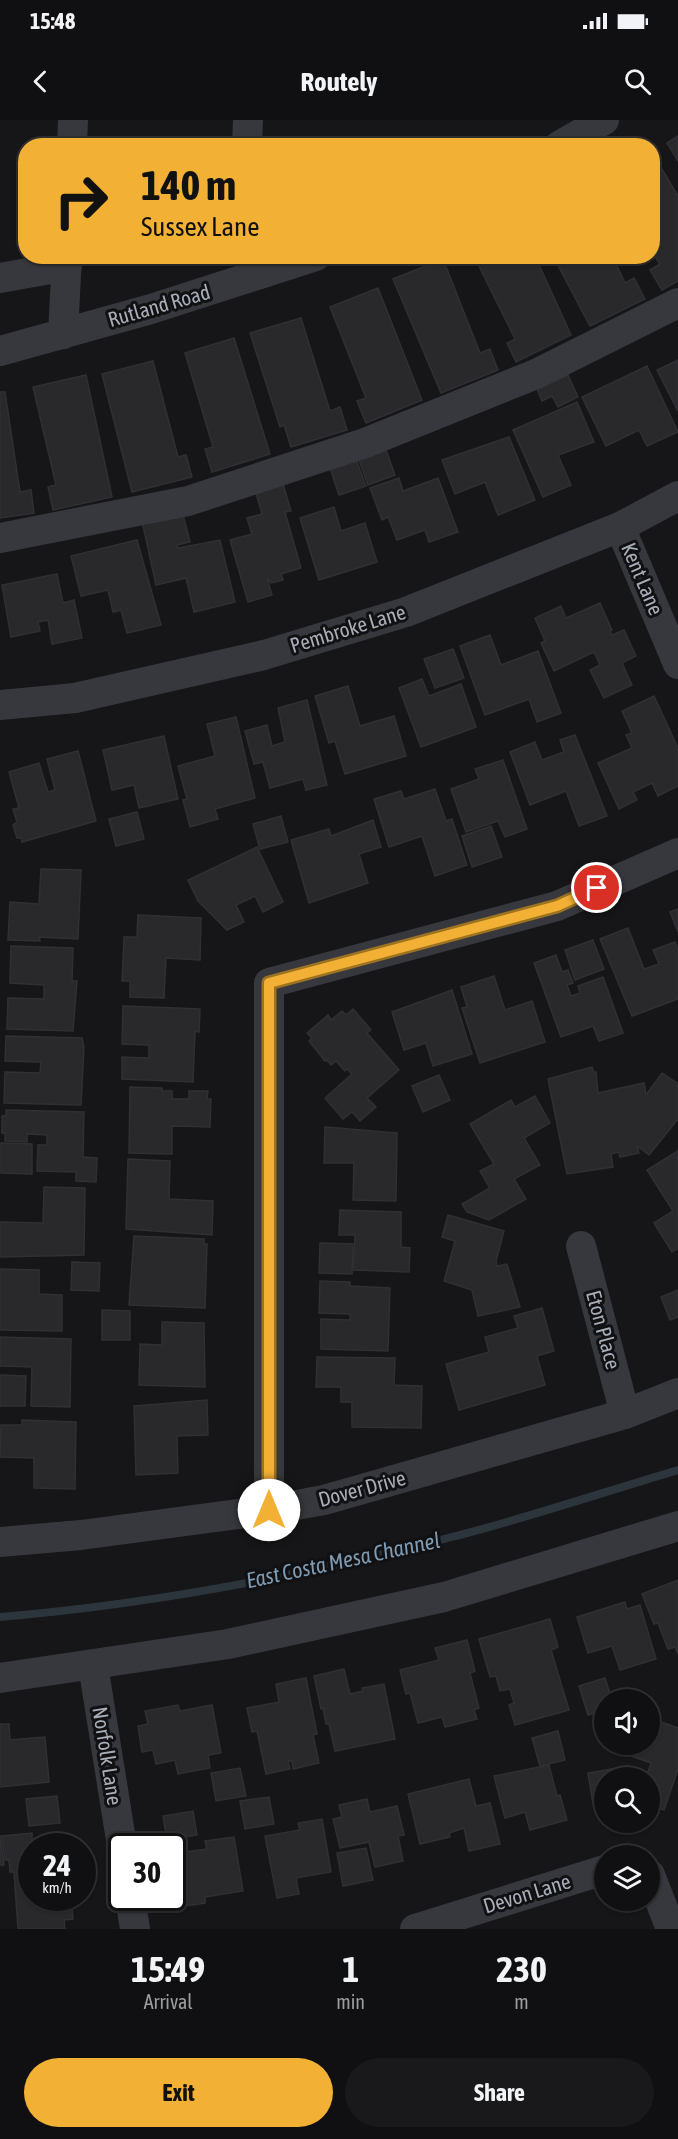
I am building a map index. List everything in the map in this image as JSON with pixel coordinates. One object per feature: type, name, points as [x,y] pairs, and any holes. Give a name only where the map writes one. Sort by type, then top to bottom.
[{"type":"street","points":[[72,138],[73,120]]},
{"type":"street","points":[[247,138],[248,120]]},
{"type":"street","points":[[0,278],[55,264]]},
{"type":"street","points":[[63,334],[67,264]]},
{"type":"street","name":"Rutland Road","points":[[0,351],[63,334],[261,266]]},
{"type":"street","points":[[0,538],[188,501],[365,443],[536,374],[678,303]]},
{"type":"street","name":"Pembroke Lane","points":[[0,705],[75,698],[264,655],[406,612],[620,527],[678,496]]},
{"type":"street","name":"Kent Lane","points":[[620,527],[678,664]]},
{"type":"street","points":[[269,1510],[269,983],[557,906],[678,853]]},
{"type":"street","name":"Eton Place","points":[[580,1246],[624,1414]]},
{"type":"street","name":"Dover Drive","points":[[0,1542],[81,1535],[269,1510],[324,1500],[624,1414],[678,1393]]},
{"type":"street","points":[[0,1678],[228,1644],[444,1597],[678,1526]]},
{"type":"street","name":"Norfolk Lane","points":[[93,1665],[120,1833]]},
{"type":"street","name":"Devon Lane","points":[[415,1929],[594,1873]]},
{"type":"street","points":[[660,1901],[671,1929]]},
{"type":"street","points":[[132,1911],[135,1929]]},
{"type":"building","points":[[678,136],[678,161],[667,143]]},
{"type":"building","points":[[660,166],[678,196],[678,281],[662,290],[650,270],[660,264]]},
{"type":"building","points":[[430,264],[445,264],[480,353],[490,349],[498,370],[441,393],[393,279]]},
{"type":"building","points":[[478,264],[539,264],[571,335],[516,362],[507,343],[515,339]]},
{"type":"building","points":[[557,264],[616,264],[625,283],[634,278],[645,299],[590,326]]},
{"type":"building","points":[[378,288],[422,400],[366,423],[357,401],[366,398],[330,307]]},
{"type":"building","points":[[301,318],[330,411],[340,407],[347,430],[291,447],[284,425],[280,427],[250,333]]},
{"type":"building","points":[[234,338],[270,454],[212,472],[205,449],[213,447],[185,353]]},
{"type":"building","points":[[678,360],[678,411],[657,370]]},
{"type":"building","points":[[153,361],[178,457],[186,455],[192,477],[132,492],[102,374]]},
{"type":"building","points":[[647,366],[678,432],[647,446],[639,430],[606,446],[582,397]]},
{"type":"building","points":[[86,375],[112,497],[53,510],[48,487],[56,485],[33,387]]},
{"type":"building","points":[[568,375],[578,397],[558,407],[552,396],[542,401],[537,389]]},
{"type":"building","points":[[0,392],[5,392],[20,492],[31,490],[34,513],[0,518]]},
{"type":"building","points":[[577,402],[594,442],[558,455],[571,485],[543,497],[513,430]]},
{"type":"building","points":[[509,437],[535,500],[498,515],[485,482],[455,494],[442,460]]},
{"type":"building","points":[[386,450],[395,475],[368,485],[359,460]]},
{"type":"building","points":[[356,459],[366,486],[339,495],[330,468]]},
{"type":"building","points":[[399,478],[403,491],[438,478],[458,532],[429,542],[425,530],[397,540],[388,517],[382,520],[370,488]]},
{"type":"building","points":[[283,484],[291,511],[285,512],[301,568],[281,574],[283,580],[271,583],[267,578],[272,595],[248,602],[230,540],[252,534],[247,518],[262,514],[256,493]]},
{"type":"building","points":[[334,507],[341,531],[365,523],[377,562],[319,580],[300,518]]},
{"type":"building","points":[[182,511],[190,542],[177,545],[178,548],[220,540],[235,602],[194,612],[186,578],[156,585],[142,521]]},
{"type":"building","points":[[137,540],[161,625],[127,633],[121,610],[113,612],[108,590],[81,596],[71,556]]},
{"type":"building","points":[[57,574],[63,603],[74,600],[82,638],[52,644],[48,620],[38,622],[40,631],[11,637],[2,585]]},
{"type":"building","points":[[600,603],[612,635],[624,630],[636,656],[622,663],[632,685],[604,698],[590,670],[600,665],[594,652],[554,671],[541,643],[545,641],[535,618],[561,606],[566,618]]},
{"type":"building","points":[[490,635],[501,665],[538,651],[561,713],[537,722],[529,699],[485,715],[460,646]]},
{"type":"building","points":[[453,649],[464,678],[435,688],[424,659]]},
{"type":"building","points":[[422,679],[429,696],[461,684],[476,727],[421,747],[399,688]]},
{"type":"building","points":[[348,686],[360,726],[394,716],[406,756],[345,774],[335,741],[329,743],[315,696]]},
{"type":"building","points":[[654,696],[678,748],[678,786],[658,796],[652,783],[633,792],[637,800],[619,809],[598,763],[632,748],[626,735],[632,733],[622,711]]},
{"type":"building","points":[[307,700],[327,785],[306,790],[303,779],[270,788],[263,762],[254,764],[245,731],[267,725],[272,746],[285,742],[278,708]]},
{"type":"building","points":[[236,717],[255,798],[215,809],[218,819],[190,827],[183,800],[187,799],[178,766],[215,756],[207,724]]},
{"type":"building","points":[[575,735],[607,816],[579,826],[566,791],[530,805],[510,752],[535,742],[542,760],[564,752],[560,740]]},
{"type":"building","points":[[164,736],[178,799],[139,808],[134,785],[112,790],[103,750]]},
{"type":"building","points":[[78,751],[96,821],[22,842],[21,838],[17,838],[13,825],[17,822],[13,809],[19,808],[9,772],[39,763],[48,792],[55,790],[47,759]]},
{"type":"building","points":[[503,760],[527,829],[505,837],[498,821],[466,832],[451,789],[479,779],[475,769]]},
{"type":"building","points":[[435,789],[446,821],[452,819],[467,865],[435,876],[422,836],[389,847],[374,799],[401,791],[404,799]]},
{"type":"building","points":[[137,812],[144,839],[116,846],[109,819]]},
{"type":"building","points":[[281,816],[288,842],[260,849],[253,824]]},
{"type":"building","points":[[373,820],[381,847],[359,854],[368,883],[309,903],[291,840],[329,829],[331,836]]},
{"type":"building","points":[[491,826],[502,857],[472,867],[462,836]]},
{"type":"building","points":[[257,847],[283,902],[263,912],[255,896],[236,905],[244,922],[227,930],[198,901],[188,880]]},
{"type":"building","points":[[41,869],[81,870],[78,939],[39,937],[40,941],[8,940],[10,902],[39,904]]},
{"type":"building","points":[[678,909],[678,932],[670,912]]},
{"type":"building","points":[[138,915],[201,918],[200,960],[166,958],[164,998],[130,997],[130,981],[122,981],[124,937],[137,937]]},
{"type":"building","points":[[628,928],[644,969],[659,964],[653,950],[675,942],[678,950],[678,999],[632,1016],[600,939]]},
{"type":"building","points":[[593,940],[604,969],[575,980],[565,950]]},
{"type":"building","points":[[11,946],[73,948],[72,981],[77,981],[73,1031],[7,1029],[8,998],[44,999],[44,985],[10,983]]},
{"type":"building","points":[[556,955],[562,972],[568,970],[573,983],[567,985],[571,996],[580,993],[578,986],[603,977],[623,1033],[599,1041],[593,1026],[561,1037],[534,963]]},
{"type":"building","points":[[494,976],[505,1010],[532,1001],[545,1042],[480,1063],[462,1008],[467,1007],[461,987]]},
{"type":"building","points":[[452,990],[472,1054],[433,1066],[426,1043],[404,1050],[392,1012]]},
{"type":"building","points":[[123,1006],[200,1009],[199,1032],[195,1031],[193,1082],[122,1079],[122,1057],[149,1058],[149,1045],[122,1044]]},
{"type":"building","points":[[353,1009],[371,1030],[367,1033],[399,1070],[367,1098],[376,1107],[360,1121],[352,1112],[343,1119],[325,1098],[352,1074],[347,1069],[345,1071],[336,1061],[331,1065],[327,1060],[325,1061],[309,1041],[312,1038],[307,1033],[328,1015],[331,1020],[342,1011],[346,1015]]},
{"type":"building","points":[[6,1036],[82,1038],[84,1047],[81,1105],[4,1103],[5,1072],[40,1073],[41,1062],[5,1061]]},
{"type":"building","points":[[592,1067],[594,1073],[596,1072],[598,1093],[644,1083],[646,1095],[662,1073],[678,1084],[678,1119],[649,1155],[637,1146],[639,1153],[620,1157],[619,1152],[611,1154],[613,1167],[567,1174],[548,1079]]},
{"type":"building","points":[[439,1075],[450,1100],[423,1112],[412,1086]]},
{"type":"building","points":[[130,1087],[162,1088],[162,1091],[172,1091],[172,1099],[189,1099],[189,1091],[208,1091],[207,1099],[211,1099],[210,1127],[172,1126],[172,1154],[129,1153]]},
{"type":"building","points":[[535,1096],[550,1123],[524,1138],[540,1165],[514,1179],[526,1199],[489,1220],[467,1212],[462,1204],[490,1188],[480,1171],[494,1164],[470,1124],[511,1100],[515,1107]]},
{"type":"building","points":[[6,1110],[84,1112],[83,1157],[97,1158],[96,1182],[76,1181],[76,1172],[37,1171],[38,1145],[47,1145],[47,1135],[27,1134],[27,1142],[5,1141],[5,1133],[2,1133],[2,1116],[6,1116]]},
{"type":"building","points":[[325,1127],[397,1133],[396,1201],[353,1200],[354,1163],[324,1163]]},
{"type":"building","points":[[1,1143],[32,1144],[32,1174],[1,1173]]},
{"type":"building","points":[[678,1151],[678,1248],[672,1252],[654,1223],[673,1211],[647,1170]]},
{"type":"building","points":[[128,1159],[170,1161],[169,1199],[213,1201],[212,1235],[126,1229]]},
{"type":"building","points":[[44,1187],[85,1188],[84,1255],[0,1257],[0,1222],[43,1223]]},
{"type":"building","points":[[340,1210],[401,1212],[401,1247],[410,1248],[409,1272],[353,1270],[355,1235],[339,1235]]},
{"type":"building","points":[[448,1215],[504,1231],[496,1261],[497,1266],[507,1264],[520,1307],[478,1316],[472,1290],[444,1281],[455,1241],[442,1237]]},
{"type":"building","points":[[134,1236],[204,1239],[204,1244],[207,1244],[205,1308],[129,1305]]},
{"type":"building","points":[[320,1243],[353,1244],[352,1274],[319,1273]]},
{"type":"building","points":[[72,1262],[100,1263],[99,1291],[71,1290]]},
{"type":"building","points":[[0,1269],[39,1270],[39,1294],[62,1295],[62,1331],[0,1330]]},
{"type":"building","points":[[320,1281],[350,1282],[350,1286],[390,1288],[388,1351],[321,1349],[321,1319],[350,1320],[350,1314],[319,1313]]},
{"type":"building","points":[[678,1290],[678,1317],[670,1320],[661,1297]]},
{"type":"building","points":[[542,1308],[554,1351],[537,1356],[545,1385],[459,1410],[446,1364],[489,1352],[485,1337],[518,1328],[514,1316]]},
{"type":"building","points":[[102,1310],[130,1311],[130,1340],[102,1340]]},
{"type":"building","points":[[162,1322],[204,1323],[205,1387],[139,1385],[140,1344],[162,1345]]},
{"type":"building","points":[[0,1337],[71,1339],[70,1407],[31,1406],[32,1367],[0,1366]]},
{"type":"building","points":[[317,1357],[395,1358],[394,1385],[422,1386],[421,1428],[352,1427],[352,1402],[341,1402],[341,1387],[316,1387]]},
{"type":"building","points":[[0,1375],[26,1376],[25,1406],[0,1406]]},
{"type":"building","points":[[207,1400],[208,1435],[177,1436],[178,1473],[136,1475],[134,1406]]},
{"type":"building","points":[[22,1420],[76,1422],[75,1489],[34,1488],[34,1458],[0,1457],[1,1425],[22,1425]]},
{"type":"building","points":[[678,1580],[678,1654],[675,1647],[668,1649],[658,1623],[654,1624],[642,1594]]},
{"type":"building","points":[[625,1602],[627,1609],[640,1605],[656,1659],[620,1670],[612,1646],[588,1653],[577,1617]]},
{"type":"building","points":[[550,1619],[558,1647],[551,1650],[569,1710],[515,1725],[509,1705],[514,1703],[510,1689],[500,1691],[496,1676],[490,1677],[479,1639]]},
{"type":"building","points":[[467,1640],[475,1671],[470,1673],[479,1708],[474,1710],[477,1719],[445,1727],[442,1717],[418,1723],[410,1693],[406,1694],[400,1670],[439,1660],[435,1648]]},
{"type":"building","points":[[344,1669],[350,1694],[363,1691],[362,1688],[384,1684],[395,1739],[335,1751],[329,1724],[326,1724],[323,1708],[321,1709],[314,1676]]},
{"type":"building","points":[[306,1678],[317,1734],[313,1735],[319,1763],[293,1769],[292,1761],[288,1761],[290,1769],[266,1774],[257,1731],[252,1732],[247,1708],[279,1702],[276,1684]]},
{"type":"building","points":[[605,1678],[608,1689],[594,1689],[594,1713],[588,1715],[579,1686]]},
{"type":"building","points":[[178,1705],[180,1711],[212,1705],[221,1753],[208,1755],[210,1768],[178,1774],[175,1760],[156,1764],[153,1750],[142,1752],[138,1726],[148,1724],[145,1711]]},
{"type":"building","points":[[660,1722],[678,1728],[678,1769],[664,1810],[660,1809],[660,1767],[650,1767],[651,1763],[628,1755],[660,1755]]},
{"type":"building","points":[[0,1724],[9,1724],[10,1740],[45,1737],[49,1782],[0,1787]]},
{"type":"building","points":[[558,1731],[565,1760],[540,1766],[532,1738]]},
{"type":"building","points":[[549,1765],[557,1796],[560,1795],[567,1820],[530,1830],[525,1812],[505,1818],[494,1776]]},
{"type":"building","points":[[240,1768],[246,1796],[216,1801],[211,1773]]},
{"type":"building","points":[[594,1772],[594,1804],[593,1804],[588,1773]]},
{"type":"building","points":[[469,1779],[476,1806],[490,1803],[500,1844],[469,1851],[464,1828],[449,1833],[450,1837],[420,1844],[408,1794]]},
{"type":"building","points":[[57,1796],[60,1823],[29,1826],[26,1799]]},
{"type":"building","points":[[269,1797],[274,1824],[245,1829],[240,1801]]},
{"type":"building","points":[[367,1799],[370,1812],[397,1806],[404,1835],[398,1836],[403,1861],[375,1867],[369,1842],[340,1848],[333,1819],[342,1817],[339,1805]]},
{"type":"building","points":[[193,1811],[197,1835],[186,1837],[186,1833],[166,1833],[163,1816]]},
{"type":"building","points":[[322,1819],[331,1872],[296,1878],[299,1894],[277,1898],[265,1836],[300,1830],[298,1823]]},
{"type":"building","points":[[18,1834],[18,1911],[72,1911],[73,1919],[64,1920],[65,1929],[18,1929],[14,1872],[10,1872],[9,1860],[5,1860],[2,1836]]},
{"type":"building","points":[[0,1835],[4,1865],[0,1865]]},
{"type":"building","points":[[234,1837],[243,1891],[205,1897],[205,1903],[186,1906],[186,1852],[207,1849],[205,1841]]},
{"type":"building","points":[[366,1848],[373,1880],[343,1886],[337,1853]]},
{"type":"waterway","name":"East Costa Mesa Channel","points":[[0,1617],[172,1596],[343,1563],[484,1529],[678,1470]]},
{"type":"route","points":[[269,1510],[269,983],[557,906],[597,888]]}]
